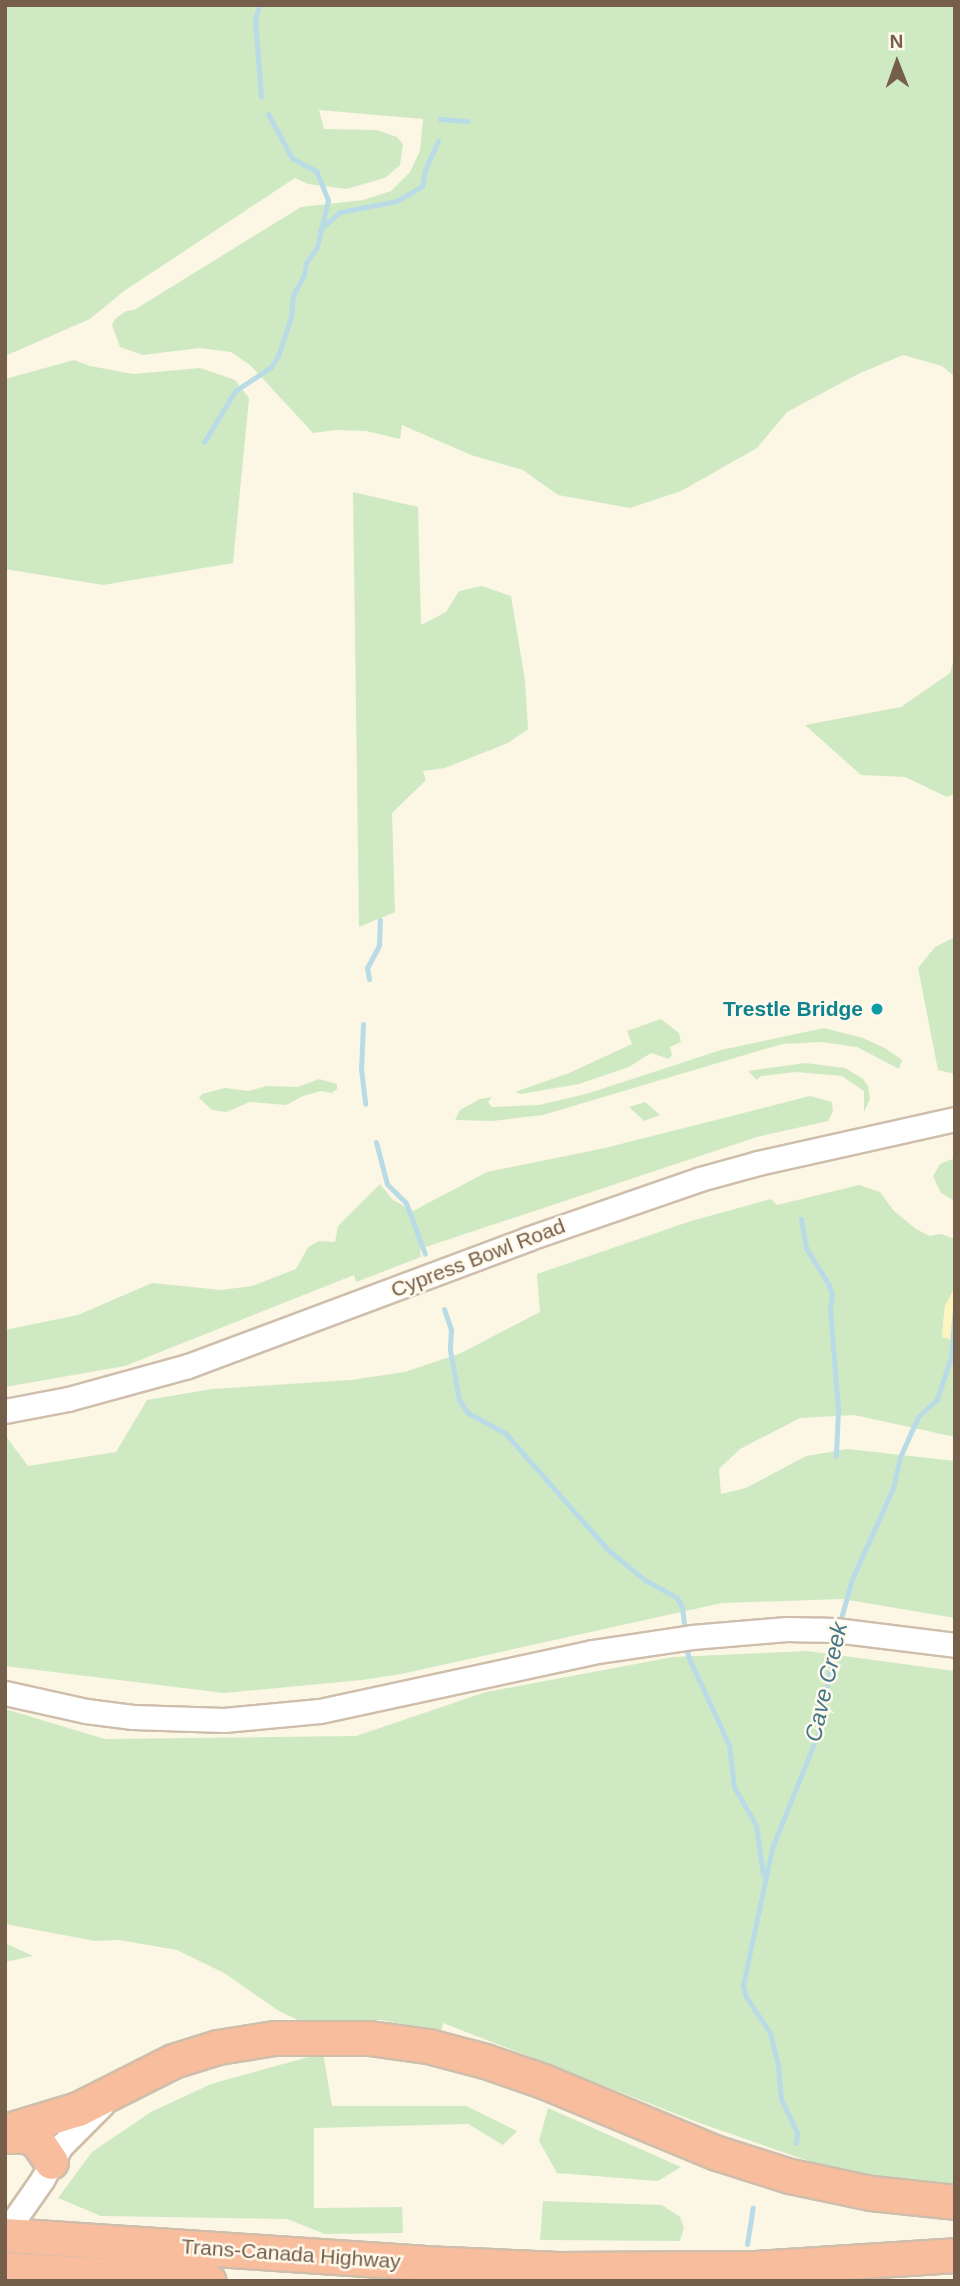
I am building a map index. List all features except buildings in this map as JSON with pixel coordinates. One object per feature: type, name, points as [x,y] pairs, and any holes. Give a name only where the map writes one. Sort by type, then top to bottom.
[{"type":"highway","points":[[5,2133],[78,2109],[194,2053],[264,2039],[369,2038],[455,2053],[524,2074],[752,2165],[871,2193],[955,2202]]},
{"type":"highway","points":[[5,2133],[27,2136],[37,2141],[46,2171]]},
{"type":"highway","name":"Trans-Canada Highway","points":[[5,2234],[422,2263],[558,2269],[756,2268],[955,2255]]},
{"type":"highway","name":"Trans-Canada Highway","points":[[5,2269],[209,2281]]},
{"type":"street","name":"Cypress Bowl Road","points":[[5,1411],[68,1399],[188,1366],[543,1233],[700,1179],[826,1147],[955,1119]]},
{"type":"street","points":[[5,1693],[86,1711],[179,1720],[224,1720],[320,1711],[592,1652],[692,1637],[787,1629],[835,1630],[955,1645]]},
{"type":"street","points":[[5,2234],[46,2171],[88,2118],[150,2073]]},
{"type":"green space","points":[[5,5],[955,5],[955,377],[942,366],[903,355],[858,374],[787,412],[757,448],[681,491],[630,508],[558,495],[523,470],[471,455],[402,425],[400,439],[366,431],[336,430],[313,433],[250,365],[231,352],[200,348],[143,355],[120,347],[112,325],[115,319],[126,311],[134,310],[301,207],[363,200],[391,191],[410,172],[420,151],[423,119],[319,110],[324,129],[377,130],[397,137],[403,144],[400,165],[385,178],[346,189],[308,184],[295,178],[124,291],[90,319],[5,356]]},
{"type":"green space","points":[[74,360],[90,366],[133,374],[200,368],[235,380],[249,398],[233,563],[103,585],[5,569],[5,379]]},
{"type":"green space","points":[[353,492],[418,507],[421,625],[446,612],[459,591],[482,586],[511,596],[525,680],[528,729],[508,743],[445,768],[423,771],[426,780],[392,813],[395,912],[359,927]]},
{"type":"green space","points":[[955,655],[955,794],[947,797],[905,777],[861,775],[805,725],[901,707],[950,673]]},
{"type":"green space","points":[[955,937],[955,1074],[938,1070],[918,968],[935,947]]},
{"type":"green space","points":[[661,1019],[679,1033],[681,1042],[670,1047],[672,1055],[669,1059],[651,1053],[629,1067],[579,1084],[521,1094],[515,1092],[569,1073],[632,1044],[627,1031]]},
{"type":"green space","points":[[824,1028],[863,1038],[885,1048],[902,1060],[899,1069],[857,1047],[821,1042],[782,1044],[543,1115],[492,1121],[455,1120],[460,1110],[480,1099],[492,1097],[488,1102],[492,1107],[539,1105],[586,1094],[721,1050]]},
{"type":"green space","points":[[805,1063],[845,1068],[863,1079],[868,1086],[870,1099],[864,1112],[864,1091],[842,1076],[796,1072],[761,1076],[757,1080],[748,1071]]},
{"type":"green space","points":[[319,1079],[337,1084],[337,1089],[332,1093],[321,1091],[303,1096],[286,1105],[250,1102],[226,1112],[212,1110],[199,1098],[202,1094],[225,1088],[249,1091],[266,1086],[298,1087]]},
{"type":"green space","points":[[810,1096],[832,1102],[833,1111],[828,1121],[757,1137],[420,1249],[421,1257],[356,1282],[354,1275],[125,1366],[5,1387],[5,1330],[78,1315],[152,1283],[221,1290],[252,1286],[296,1269],[308,1247],[319,1241],[335,1242],[338,1226],[380,1184],[393,1200],[413,1211],[487,1172],[605,1148]]},
{"type":"green space","points":[[645,1102],[660,1115],[644,1121],[629,1107]]},
{"type":"green space","points":[[955,1158],[955,1201],[941,1193],[933,1176],[940,1164]]},
{"type":"green space","points":[[859,1185],[880,1192],[894,1211],[916,1229],[930,1236],[941,1234],[955,1239],[955,1287],[945,1306],[942,1336],[955,1341],[955,1437],[854,1415],[800,1418],[740,1449],[719,1469],[721,1494],[746,1488],[806,1456],[848,1449],[955,1461],[955,1618],[842,1599],[722,1603],[401,1674],[224,1693],[5,1666],[5,1435],[28,1466],[116,1452],[147,1400],[212,1389],[351,1380],[405,1372],[461,1353],[540,1312],[537,1274],[691,1221],[771,1199],[777,1205]]},
{"type":"green space","points":[[807,1651],[955,1671],[955,2188],[860,2179],[697,2122],[443,2023],[441,2032],[380,2020],[298,2020],[279,2011],[224,1973],[177,1950],[119,1940],[95,1941],[5,1924],[5,1709],[105,1739],[356,1736],[486,1692],[673,1657]]},
{"type":"green space","points":[[5,1943],[33,1956],[5,1962]]},
{"type":"green space","points":[[323,2053],[332,2106],[466,2106],[517,2131],[503,2145],[468,2124],[314,2128],[314,2208],[402,2207],[403,2233],[325,2234],[287,2219],[101,2216],[58,2198],[92,2152],[151,2112],[211,2084]]},
{"type":"green space","points":[[548,2108],[681,2167],[658,2181],[557,2173],[539,2141]]},
{"type":"green space","points":[[543,2201],[662,2205],[680,2217],[684,2228],[680,2241],[540,2240]]},
{"type":"sand","points":[[955,1287],[955,1341],[942,1337],[945,1306]]},
{"type":"waterway","points":[[259,5],[255,20],[261,97]]},
{"type":"waterway","points":[[204,442],[235,391],[271,367],[278,356],[291,317],[293,295],[304,275],[306,263],[317,247],[328,200],[316,171],[292,158],[268,114]]},
{"type":"waterway","points":[[440,119],[468,121]]},
{"type":"waterway","points":[[320,229],[340,212],[397,201],[422,186],[425,170],[438,141]]},
{"type":"waterway","points":[[369,979],[367,968],[379,945],[380,920]]},
{"type":"waterway","points":[[363,1024],[361,1069],[365,1104]]},
{"type":"waterway","points":[[376,1142],[387,1184],[406,1203],[425,1254]]},
{"type":"waterway","points":[[801,1219],[806,1248],[829,1285],[832,1295],[830,1308],[838,1410],[836,1456]]},
{"type":"waterway","name":"Cave Creek","points":[[839,1625],[852,1579],[893,1488],[900,1457],[918,1417],[937,1399],[951,1357],[955,1307]]},
{"type":"waterway","points":[[444,1309],[451,1329],[450,1350],[459,1400],[468,1413],[505,1433],[608,1550],[645,1580],[677,1598],[682,1607],[685,1633]]},
{"type":"waterway","name":"Cave Creek","points":[[796,2143],[797,2133],[781,2099],[778,2065],[770,2033],[746,1997],[743,1985],[772,1848],[819,1731],[836,1634]]},
{"type":"waterway","points":[[686,1642],[688,1656],[729,1745],[734,1787],[756,1825],[763,1875]]},
{"type":"waterway","name":"Cave Creek","points":[[747,2244],[753,2207]]},
{"type":"place","name":"Trestle Bridge","points":[[877,1009]]}]
